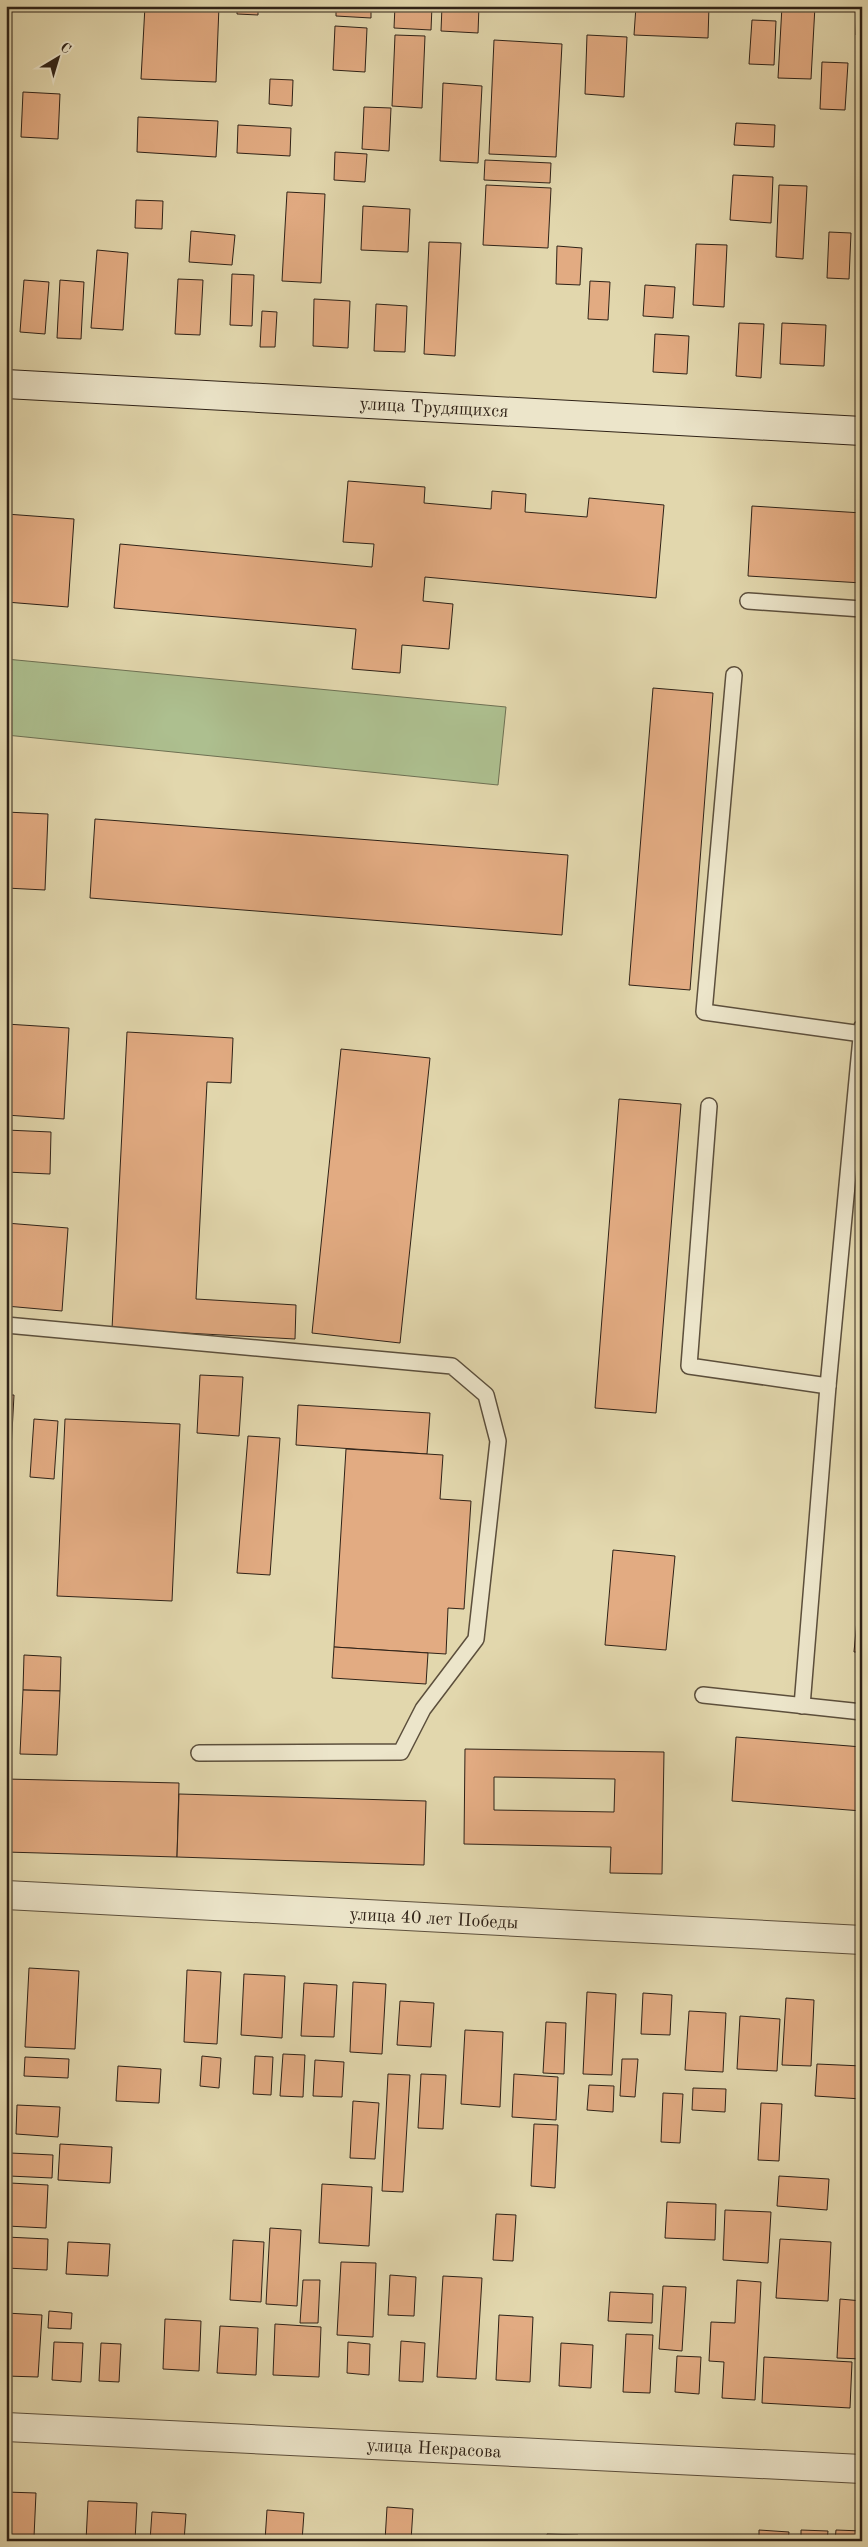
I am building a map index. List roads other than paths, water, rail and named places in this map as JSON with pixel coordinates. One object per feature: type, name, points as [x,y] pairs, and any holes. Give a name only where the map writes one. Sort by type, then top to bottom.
[{"type":"street","name":"улица Трудящихся","points":[[6,384],[862,431]]},
{"type":"street","name":"улица 40 лет Победы","points":[[6,1895],[862,1940]]},
{"type":"street","name":"улица Некрасова","points":[[6,2428],[862,2469]]},
{"type":"lane","points":[[748,601],[862,609]]},
{"type":"lane","points":[[734,676],[704,1012],[862,1034]]},
{"type":"lane","points":[[802,1706],[828,1386],[862,1028]]},
{"type":"lane","points":[[709,1106],[689,1366],[828,1386]]},
{"type":"lane","points":[[6,1325],[452,1366],[486,1395],[498,1441],[476,1639],[423,1709],[401,1752],[199,1753]]},
{"type":"lane","points":[[703,1695],[862,1712]]}]
